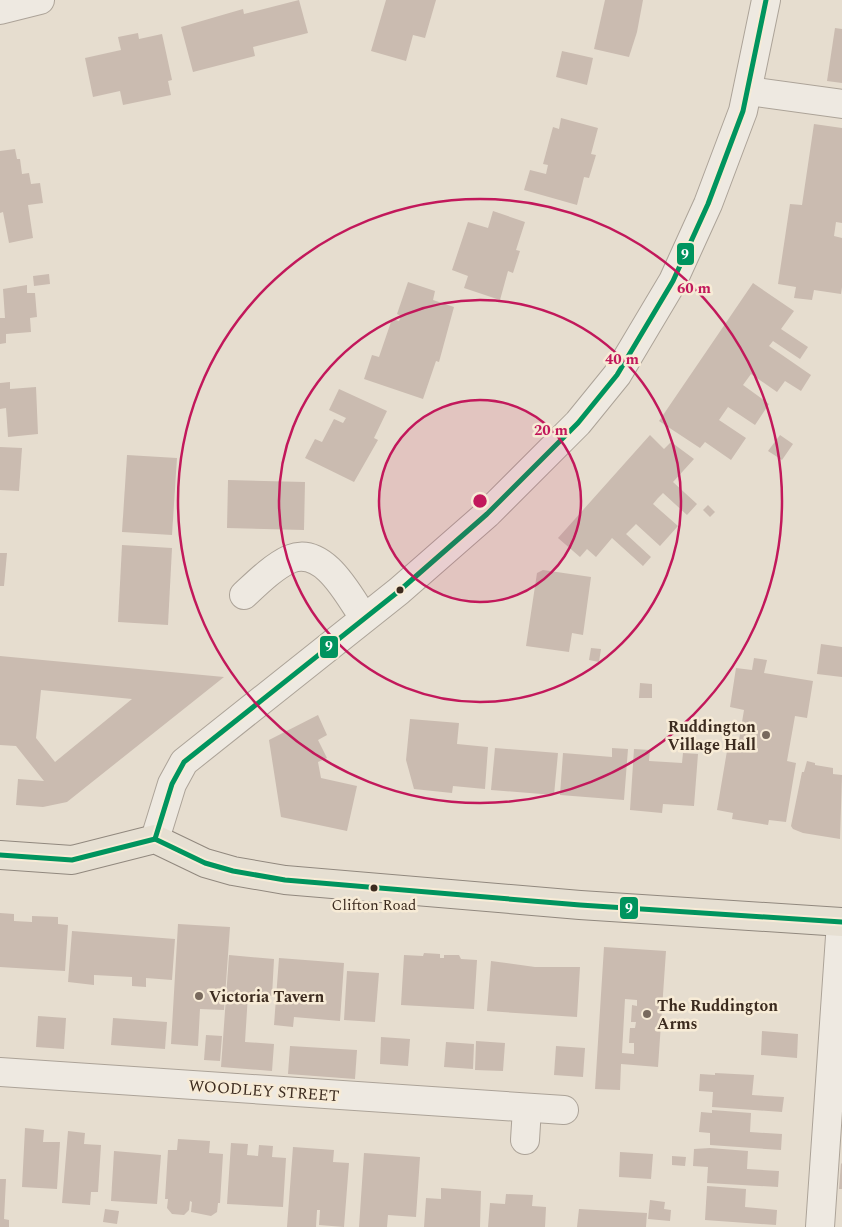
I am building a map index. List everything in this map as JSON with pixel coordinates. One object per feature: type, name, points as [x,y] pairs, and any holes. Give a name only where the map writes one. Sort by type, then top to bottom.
[{"type":"main road","points":[[0,856],[72,860],[155,839],[205,863],[233,871],[285,880],[552,903],[841,922]]},
{"type":"street","points":[[0,10],[40,0]]},
{"type":"street","points":[[155,839],[172,784],[184,762],[399,591],[487,514],[578,423],[617,375],[659,307],[692,242],[731,147],[748,90],[766,0]]},
{"type":"street","points":[[748,90],[842,104]]},
{"type":"street","points":[[244,595],[289,560],[307,558],[319,561],[328,569],[364,618]]},
{"type":"street","points":[[820,1227],[834,1134],[841,922]]},
{"type":"street","name":"WOODLEY STREET","points":[[0,1072],[564,1110]]},
{"type":"street","points":[[525,1140],[527,1108]]},
{"type":"building","points":[[299,0],[308,33],[253,47],[255,56],[193,72],[181,27],[243,9],[244,14]]},
{"type":"building","points":[[386,0],[436,0],[425,38],[413,35],[406,61],[371,51]]},
{"type":"building","points":[[605,0],[643,0],[637,32],[629,57],[594,49]]},
{"type":"building","points":[[835,28],[842,29],[842,83],[827,81]]},
{"type":"building","points":[[138,33],[139,39],[162,34],[172,80],[168,81],[171,95],[123,105],[120,91],[93,97],[85,58],[121,50],[118,37]]},
{"type":"building","points":[[562,51],[593,58],[587,85],[556,77]]},
{"type":"building","points":[[561,118],[598,128],[591,154],[596,155],[589,178],[584,177],[577,205],[524,190],[530,170],[546,174],[548,165],[543,164],[553,127],[559,129]]},
{"type":"building","points":[[814,124],[842,128],[842,223],[836,222],[834,236],[842,238],[842,287],[841,294],[814,290],[812,300],[794,298],[796,287],[778,284],[790,204],[802,205]]},
{"type":"building","points":[[15,149],[17,159],[20,159],[22,174],[29,173],[31,184],[40,183],[43,203],[28,205],[33,238],[9,243],[3,212],[0,213],[0,151]]},
{"type":"building","points":[[493,211],[525,222],[516,250],[520,251],[513,273],[508,271],[500,300],[464,288],[468,276],[452,270],[468,222],[488,228]]},
{"type":"building","points":[[49,274],[50,284],[34,286],[33,276]]},
{"type":"building","points":[[408,282],[435,291],[433,300],[454,307],[439,362],[436,361],[423,399],[364,379],[372,355],[379,357],[392,319],[399,321],[401,316],[397,314]]},
{"type":"building","points":[[753,283],[794,311],[781,329],[808,347],[800,359],[773,341],[769,346],[811,375],[801,391],[785,381],[777,392],[751,374],[743,385],[769,404],[755,425],[728,407],[719,420],[746,438],[731,460],[705,442],[700,448],[659,421]]},
{"type":"building","points":[[27,285],[27,293],[35,293],[37,317],[30,318],[31,332],[6,334],[6,343],[0,344],[0,318],[5,318],[3,289]]},
{"type":"building","points":[[10,382],[10,389],[36,387],[38,434],[8,437],[6,408],[0,409],[0,383]]},
{"type":"building","points":[[339,389],[387,411],[374,438],[378,440],[354,482],[305,458],[315,439],[322,442],[334,419],[343,423],[346,418],[329,410]]},
{"type":"building","points":[[650,435],[664,449],[671,442],[694,459],[673,482],[697,504],[687,515],[663,493],[658,498],[653,504],[678,526],[660,546],[636,524],[626,534],[651,557],[643,566],[612,538],[596,557],[587,549],[580,557],[558,538]]},
{"type":"building","points":[[780,435],[793,444],[782,460],[768,451]]},
{"type":"building","points":[[0,447],[22,448],[19,491],[0,490]]},
{"type":"building","points":[[127,455],[177,458],[172,535],[122,532]]},
{"type":"building","points":[[228,480],[305,482],[304,530],[227,528]]},
{"type":"building","points":[[708,505],[715,512],[710,517],[703,510]]},
{"type":"building","points":[[122,545],[172,548],[168,625],[118,622]]},
{"type":"building","points":[[0,553],[7,553],[4,586],[0,586]]},
{"type":"building","points":[[543,570],[591,577],[583,635],[572,633],[569,652],[526,646],[537,573]]},
{"type":"building","points":[[821,644],[842,647],[842,677],[817,674]]},
{"type":"building","points":[[591,648],[601,649],[599,662],[589,660]]},
{"type":"building","points":[[0,656],[224,677],[67,802],[43,807],[16,805],[18,779],[44,781],[16,746],[0,745]],"holes":[[[41,690],[132,699],[55,762],[36,738]]]},
{"type":"building","name":"Ruddington Village Hall","points":[[754,658],[767,660],[764,673],[813,681],[807,718],[795,716],[787,761],[796,763],[786,822],[769,820],[768,825],[732,819],[733,813],[717,810],[727,751],[737,752],[744,710],[730,707],[736,668],[752,670]]},
{"type":"building","points":[[640,683],[652,684],[652,698],[639,698]]},
{"type":"building","points":[[318,715],[327,735],[318,740],[327,758],[318,762],[321,778],[357,786],[347,831],[281,817],[269,740]]},
{"type":"building","points":[[410,719],[459,723],[457,744],[488,747],[485,789],[453,786],[452,793],[414,789],[406,760]]},
{"type":"building","points":[[495,748],[558,753],[554,795],[491,790]]},
{"type":"building","points":[[612,748],[628,749],[624,800],[560,795],[563,753],[612,757]]},
{"type":"building","points":[[634,749],[650,750],[649,761],[682,763],[683,753],[698,754],[694,806],[663,804],[662,813],[630,810]]},
{"type":"building","points":[[807,761],[815,763],[815,765],[833,768],[833,774],[842,775],[840,839],[803,833],[793,829],[791,826],[802,772],[804,772]]},
{"type":"building","points":[[0,913],[14,914],[14,921],[32,922],[32,916],[58,917],[58,924],[68,925],[65,971],[0,967]]},
{"type":"building","name":"Victoria Tavern","points":[[178,924],[230,927],[224,1010],[200,1009],[198,1046],[171,1044]]},
{"type":"building","points":[[72,931],[175,939],[172,980],[146,978],[146,987],[132,986],[132,977],[94,975],[94,985],[68,982]]},
{"type":"building","name":"The Ruddington Arms","points":[[604,947],[666,951],[658,1067],[621,1064],[620,1090],[595,1089]],"holes":[[[625,999],[637,1000],[637,1006],[632,1005],[631,1022],[636,1022],[635,1028],[630,1028],[629,1043],[634,1043],[634,1054],[622,1053]]]},
{"type":"building","points":[[424,953],[440,954],[440,958],[444,958],[444,955],[459,955],[461,959],[477,960],[474,1009],[401,1005],[404,955],[423,956]]},
{"type":"building","points":[[229,955],[274,959],[272,996],[248,994],[245,1042],[274,1044],[272,1071],[221,1067]]},
{"type":"building","points":[[279,958],[344,963],[340,1021],[294,1017],[293,1027],[274,1025]]},
{"type":"building","points":[[491,961],[535,967],[580,967],[577,1017],[487,1011]]},
{"type":"building","points":[[347,971],[379,973],[375,1022],[344,1020]]},
{"type":"building","points":[[38,1016],[66,1018],[64,1049],[36,1047]]},
{"type":"building","points":[[113,1018],[167,1022],[165,1049],[111,1045]]},
{"type":"building","points":[[762,1031],[798,1034],[797,1058],[761,1055]]},
{"type":"building","points":[[206,1035],[222,1036],[220,1061],[204,1060]]},
{"type":"building","points":[[381,1037],[410,1039],[408,1066],[380,1064]]},
{"type":"building","points":[[476,1041],[505,1043],[503,1071],[475,1070]]},
{"type":"building","points":[[446,1042],[474,1044],[473,1069],[444,1067]]},
{"type":"building","points":[[290,1046],[357,1050],[355,1079],[288,1074]]},
{"type":"building","points":[[556,1046],[585,1048],[583,1077],[554,1075]]},
{"type":"building","points":[[715,1073],[754,1075],[752,1095],[784,1097],[782,1112],[712,1107],[713,1092],[699,1091],[700,1074],[715,1075]]},
{"type":"building","points":[[712,1110],[751,1113],[750,1132],[782,1134],[781,1150],[710,1145],[710,1133],[699,1132],[701,1112],[712,1113]]},
{"type":"building","points":[[25,1128],[44,1130],[43,1142],[60,1142],[57,1189],[22,1187]]},
{"type":"building","points":[[68,1131],[85,1133],[84,1144],[101,1145],[98,1192],[91,1192],[90,1205],[62,1203]]},
{"type":"building","points":[[178,1139],[210,1141],[209,1153],[223,1154],[220,1203],[218,1203],[217,1212],[211,1216],[191,1212],[192,1202],[190,1201],[189,1210],[184,1215],[172,1214],[167,1208],[168,1199],[165,1199],[168,1150],[177,1150]]},
{"type":"building","points":[[231,1143],[248,1144],[247,1155],[258,1156],[259,1145],[273,1146],[272,1157],[286,1158],[283,1207],[227,1204]]},
{"type":"building","points":[[293,1147],[334,1150],[333,1162],[349,1163],[344,1227],[319,1225],[320,1210],[317,1210],[316,1227],[287,1227]]},
{"type":"building","points":[[710,1148],[748,1151],[747,1169],[779,1171],[778,1187],[707,1183],[708,1167],[693,1166],[694,1149]]},
{"type":"building","points":[[114,1151],[161,1155],[157,1204],[111,1201]]},
{"type":"building","points":[[620,1152],[653,1154],[651,1179],[619,1177]]},
{"type":"building","points":[[364,1153],[420,1157],[416,1217],[388,1215],[387,1227],[359,1227]]},
{"type":"building","points":[[672,1156],[686,1157],[685,1166],[672,1165]]},
{"type":"building","points":[[841,1163],[842,1189],[839,1189]]},
{"type":"building","points":[[0,1179],[6,1179],[4,1219],[9,1220],[9,1227],[0,1227]]},
{"type":"building","points":[[707,1186],[746,1189],[745,1207],[777,1210],[776,1225],[705,1220]]},
{"type":"building","points":[[441,1188],[481,1191],[480,1227],[424,1227],[426,1198],[441,1199]]},
{"type":"building","points":[[506,1194],[533,1195],[532,1206],[546,1207],[545,1227],[488,1227],[490,1203],[505,1204]]},
{"type":"building","points":[[650,1200],[665,1202],[664,1209],[671,1210],[670,1221],[648,1219]]},
{"type":"building","points":[[105,1209],[119,1211],[117,1224],[103,1222]]},
{"type":"building","points":[[579,1209],[647,1213],[646,1227],[577,1227]]},
{"type":"transit line","name":"9","points":[[155,839],[172,784],[184,762],[399,591],[487,514],[578,423],[617,375],[673,281],[708,204],[743,111],[766,0]]},
{"type":"transit line","name":"9","points":[[0,855],[72,860],[155,839],[205,863],[233,871],[285,880],[580,905],[842,922]]},
{"type":"place","name":"Ruddington Village Hall","points":[[766,735]]},
{"type":"place","name":"Clifton Road","points":[[374,888]]},
{"type":"place","name":"Victoria Tavern","points":[[199,996]]},
{"type":"place","name":"The Ruddington Arms","points":[[647,1014]]}]
